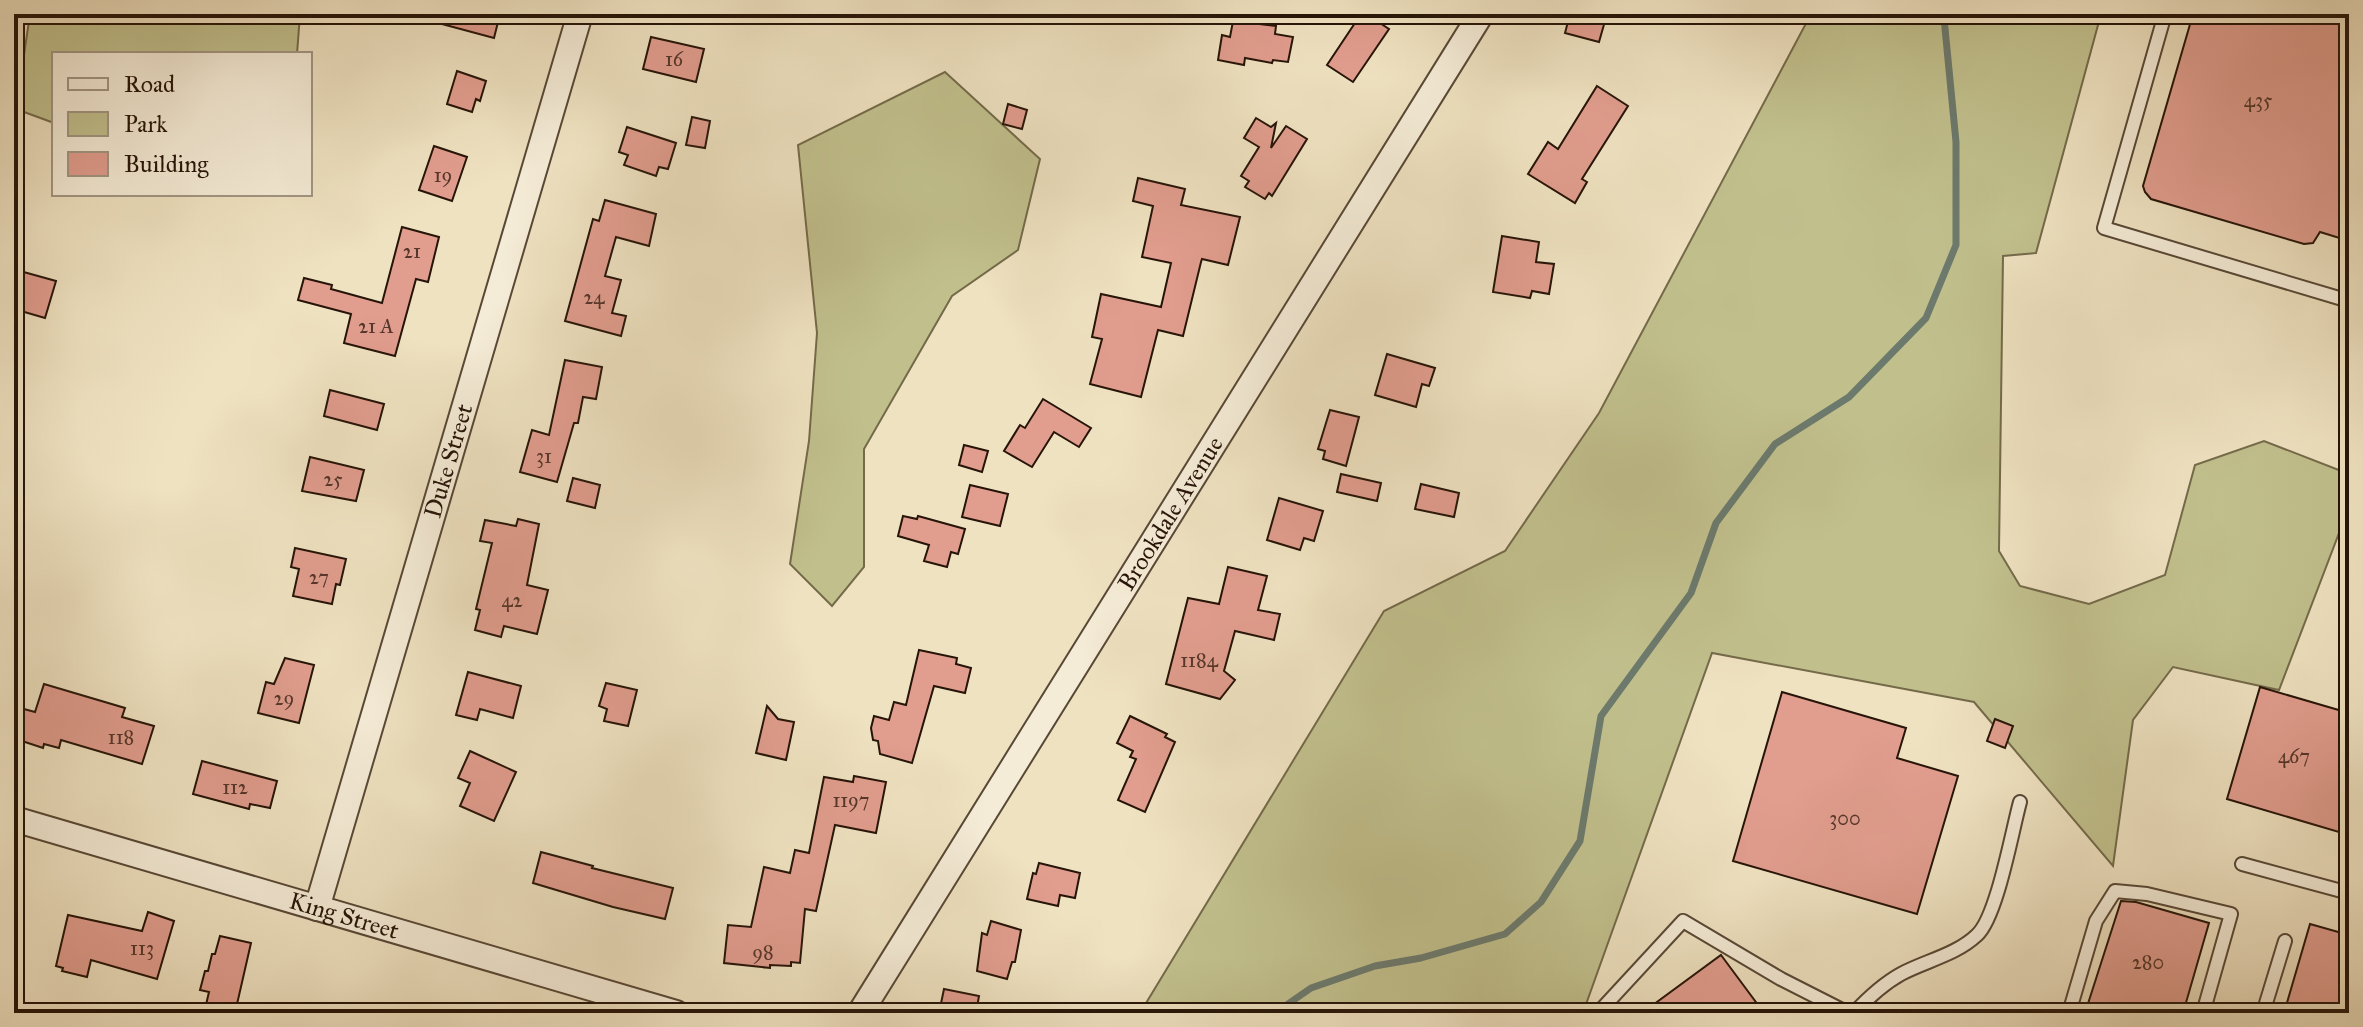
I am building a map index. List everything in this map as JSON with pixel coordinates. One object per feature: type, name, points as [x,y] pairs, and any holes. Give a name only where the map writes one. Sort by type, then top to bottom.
[{"type":"street","name":"Duke Street","points":[[317,908],[580,14]]},
{"type":"street","name":"Brookdale Avenue","points":[[860,1013],[1481,14]]},
{"type":"street","name":"King Street","points":[[14,819],[676,1013]]},
{"type":"lane","points":[[2165,14],[2104,228],[2349,301]]},
{"type":"lane","points":[[1598,1013],[1683,921],[1781,979],[1851,1013],[1900,975],[1947,954],[1978,935],[1989,918],[2020,802]]},
{"type":"lane","points":[[2242,864],[2349,893]]},
{"type":"lane","points":[[2069,1013],[2096,921],[2115,891],[2147,894],[2231,914],[2203,1013]]},
{"type":"lane","points":[[2263,1013],[2285,941]]},
{"type":"green space","points":[[30,14],[300,14],[297,52],[52,52],[52,122],[16,109]]},
{"type":"green space","points":[[1811,14],[2101,14],[2036,253],[2003,256],[1999,551],[2020,586],[2089,604],[2165,575],[2195,465],[2264,441],[2349,474],[2349,507],[2279,690],[2173,667],[2133,720],[2113,866],[1974,702],[1712,653],[1585,1007],[1572,1013],[1140,1013],[1384,611],[1505,551],[1599,413]]},
{"type":"green space","points":[[945,72],[1040,159],[1018,250],[952,296],[864,449],[864,567],[832,606],[790,564],[809,441],[817,333],[798,145]]},
{"type":"building","points":[[428,14],[500,14],[494,38],[427,20]]},
{"type":"building","points":[[1361,14],[1389,29],[1353,82],[1327,65]]},
{"type":"building","points":[[1570,14],[1607,14],[1599,42],[1565,33]]},
{"type":"building","points":[[2193,14],[2349,14],[2349,241],[2320,232],[2313,243],[2304,244],[2151,199],[2145,192],[2143,186]]},
{"type":"building","points":[[1233,21],[1276,26],[1275,34],[1293,37],[1288,62],[1273,60],[1272,63],[1245,58],[1244,65],[1218,60],[1222,35],[1230,37]]},
{"type":"building","points":[[651,37],[704,49],[696,82],[643,69]]},
{"type":"building","points":[[457,71],[486,81],[480,101],[476,99],[472,112],[447,104]]},
{"type":"building","points":[[1597,86],[1628,106],[1582,179],[1587,182],[1575,203],[1528,174],[1548,142],[1558,149]]},
{"type":"building","points":[[1008,104],[1027,110],[1022,129],[1003,124]]},
{"type":"building","points":[[692,117],[710,121],[705,148],[686,145]]},
{"type":"building","points":[[1256,118],[1271,127],[1276,123],[1271,148],[1286,126],[1307,139],[1272,196],[1269,193],[1265,199],[1245,187],[1249,181],[1241,176],[1259,147],[1244,138]]},
{"type":"building","points":[[627,127],[676,143],[668,169],[659,167],[656,176],[624,165],[628,155],[619,152]]},
{"type":"building","points":[[434,146],[467,157],[452,201],[419,190]]},
{"type":"building","points":[[1138,178],[1185,189],[1181,205],[1240,217],[1228,265],[1202,259],[1183,336],[1158,330],[1141,397],[1090,384],[1102,339],[1092,337],[1101,294],[1161,307],[1171,263],[1142,257],[1153,206],[1133,201]]},
{"type":"building","points":[[605,200],[656,214],[649,246],[616,237],[605,276],[621,280],[612,313],[626,316],[621,336],[565,321],[593,219],[599,221]]},
{"type":"building","points":[[402,227],[439,237],[428,282],[416,279],[395,356],[344,343],[351,314],[298,300],[304,278],[382,303]]},
{"type":"building","points":[[1502,236],[1539,242],[1536,262],[1554,264],[1549,294],[1532,291],[1530,298],[1493,292]]},
{"type":"building","points":[[20,271],[56,281],[45,318],[14,309],[14,292]]},
{"type":"building","points":[[1387,354],[1435,368],[1429,386],[1422,384],[1416,407],[1375,395]]},
{"type":"building","points":[[565,360],[602,367],[596,399],[583,397],[578,423],[574,423],[557,482],[520,472],[532,430],[549,435]]},
{"type":"building","points":[[330,390],[384,404],[377,430],[324,416]]},
{"type":"building","points":[[1043,399],[1091,428],[1079,447],[1054,432],[1032,467],[1004,451],[1020,425],[1025,428]]},
{"type":"building","points":[[1330,410],[1359,417],[1346,466],[1323,459],[1325,451],[1318,449]]},
{"type":"building","points":[[964,445],[988,451],[982,472],[959,465]]},
{"type":"building","points":[[310,457],[364,470],[356,501],[302,491]]},
{"type":"building","points":[[1341,474],[1381,483],[1377,501],[1337,492]]},
{"type":"building","points":[[573,478],[600,485],[595,508],[567,501]]},
{"type":"building","points":[[1421,484],[1459,493],[1454,517],[1415,509]]},
{"type":"building","points":[[970,485],[1008,494],[1000,526],[962,517]]},
{"type":"building","points":[[1279,498],[1323,511],[1314,541],[1304,538],[1300,550],[1267,540]]},
{"type":"building","points":[[903,516],[917,519],[918,516],[965,529],[958,554],[951,552],[947,567],[924,561],[929,545],[898,536]]},
{"type":"building","points":[[518,519],[539,524],[527,585],[548,590],[537,634],[504,626],[501,637],[475,630],[480,610],[476,609],[492,543],[480,541],[485,520],[516,526]]},
{"type":"building","points":[[295,548],[346,559],[332,604],[293,596],[299,569],[291,567]]},
{"type":"building","points":[[1228,567],[1267,576],[1258,610],[1280,614],[1274,640],[1235,631],[1224,671],[1235,680],[1220,699],[1166,684],[1188,598],[1219,604]]},
{"type":"building","points":[[919,650],[957,658],[956,664],[971,668],[965,693],[934,686],[912,763],[880,754],[871,728],[874,716],[889,720],[894,702],[906,705]]},
{"type":"building","points":[[285,658],[314,665],[299,723],[258,713],[266,682],[274,684]]},
{"type":"building","points":[[468,672],[521,686],[513,718],[480,709],[477,720],[456,715]]},
{"type":"building","points":[[606,683],[637,690],[628,726],[604,721],[607,709],[599,706]]},
{"type":"building","points":[[44,684],[125,708],[122,717],[154,726],[142,764],[61,740],[59,748],[44,744],[43,748],[16,739],[24,709],[35,712]]},
{"type":"building","points":[[2260,687],[2349,713],[2349,835],[2227,799]]},
{"type":"building","points":[[1782,692],[1906,728],[1897,758],[1958,776],[1917,914],[1733,861]]},
{"type":"building","points":[[767,706],[778,719],[794,722],[786,760],[756,753]]},
{"type":"building","points":[[1130,716],[1167,734],[1165,737],[1175,742],[1145,812],[1118,800],[1136,759],[1130,757],[1133,751],[1117,743]]},
{"type":"building","points":[[1995,719],[2013,726],[2005,748],[1987,741]]},
{"type":"building","points":[[470,751],[516,772],[494,821],[460,806],[470,783],[458,778]]},
{"type":"building","points":[[202,761],[277,781],[270,808],[250,804],[249,809],[193,794]]},
{"type":"building","points":[[854,776],[886,782],[876,833],[835,825],[816,911],[805,909],[800,963],[770,965],[770,968],[724,963],[728,925],[751,927],[764,867],[790,873],[795,850],[809,853],[824,777],[853,782]]},
{"type":"building","points":[[541,852],[673,888],[665,919],[533,883]]},
{"type":"building","points":[[1039,863],[1080,873],[1075,898],[1060,895],[1058,906],[1027,899],[1033,873],[1036,874]]},
{"type":"building","points":[[2121,901],[2136,902],[2209,923],[2183,1013],[2085,1013]]},
{"type":"building","points":[[148,912],[174,921],[157,979],[91,960],[87,977],[62,971],[63,968],[56,966],[68,915],[142,931]]},
{"type":"building","points":[[991,921],[1021,930],[1015,962],[1012,962],[1007,979],[977,971],[982,933],[987,935]]},
{"type":"building","points":[[2310,924],[2349,935],[2349,1013],[2284,1013]]},
{"type":"building","points":[[220,936],[251,943],[235,1013],[205,1009],[209,992],[200,990]]},
{"type":"building","points":[[1721,955],[1764,1013],[1642,1013]]},
{"type":"building","points":[[944,989],[979,996],[976,1013],[939,1013]]},
{"type":"waterway","points":[[1275,1013],[1311,988],[1375,966],[1421,958],[1505,934],[1541,902],[1580,841],[1601,716],[1691,593],[1716,523],[1775,444],[1849,397],[1926,318],[1956,245],[1956,142],[1946,14]]}]
